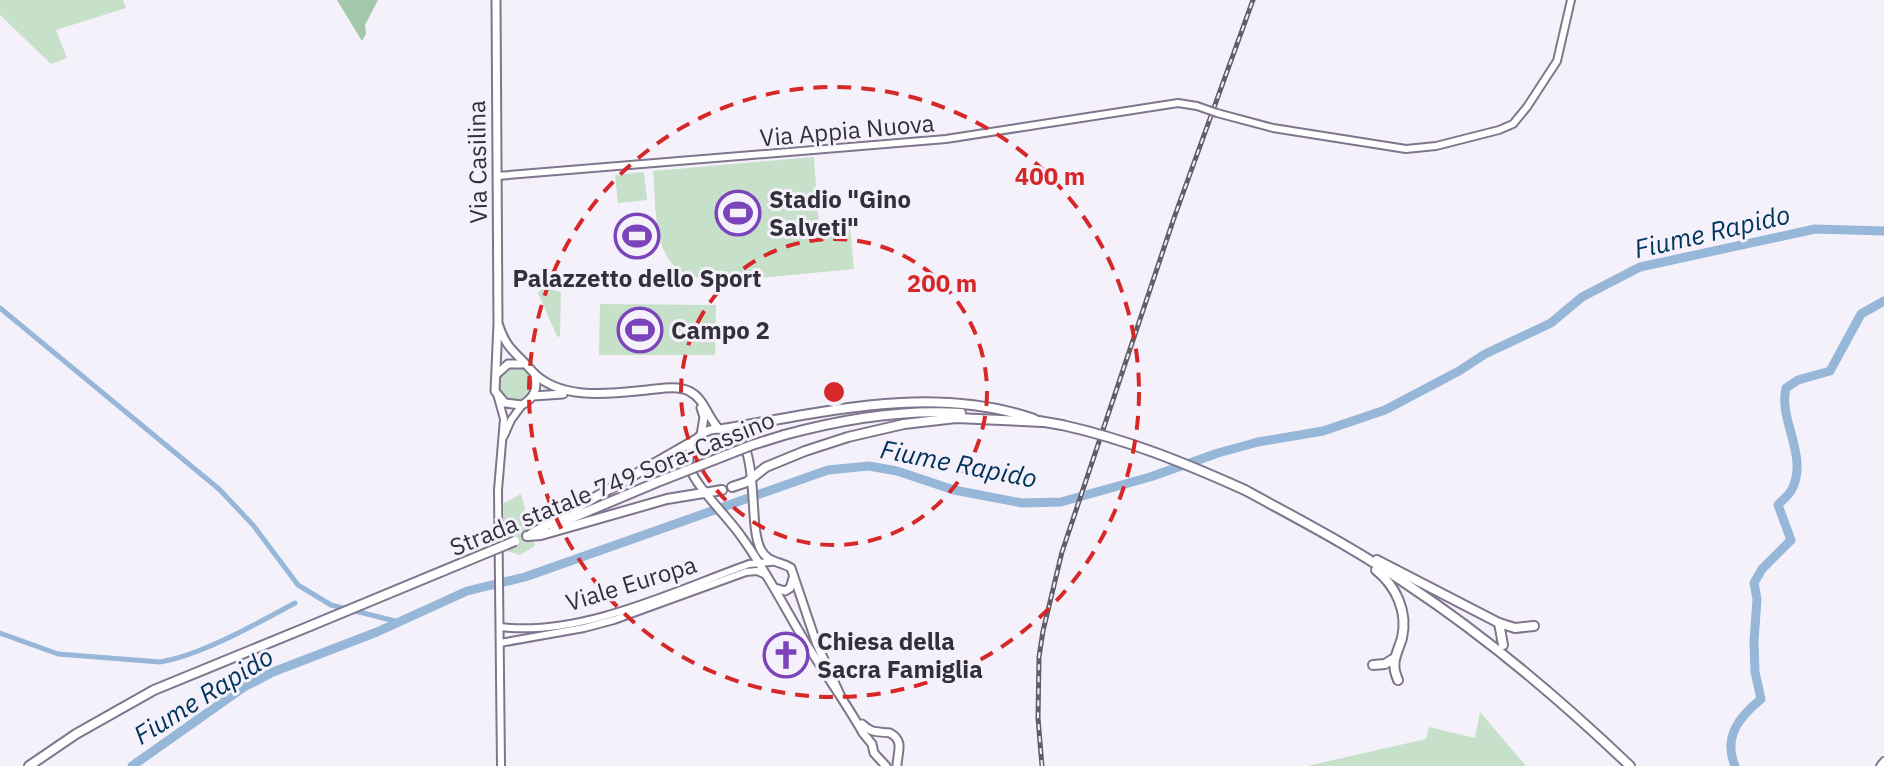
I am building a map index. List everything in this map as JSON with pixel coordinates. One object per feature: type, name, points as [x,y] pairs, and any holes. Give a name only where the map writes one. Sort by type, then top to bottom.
[{"type":"highway","points":[[721,429],[854,407],[928,402],[990,407],[1043,422]]},
{"type":"highway","name":"Strada statale 749 Sora-Cassino","points":[[29,766],[76,734],[154,690],[655,483],[784,435],[838,420],[941,412],[1043,422],[1105,435],[1159,453],[1245,490],[1407,583],[1578,716],[1630,766]]},
{"type":"highway","points":[[732,487],[751,482],[766,467],[805,451],[904,424],[956,418],[1043,422]]},
{"type":"highway","points":[[527,536],[699,437]]},
{"type":"highway","points":[[527,536],[554,532],[667,499],[710,495],[722,490]]},
{"type":"highway","points":[[1330,537],[1499,623],[1515,628],[1534,626]]},
{"type":"highway","points":[[1330,537],[1386,578],[1399,599],[1402,637],[1393,659],[1398,680]]},
{"type":"highway","points":[[1499,623],[1503,645]]},
{"type":"highway","points":[[1373,665],[1385,664],[1393,659]]},
{"type":"main road","name":"Via Casilina","points":[[496,0],[498,324],[494,385],[497,394]]},
{"type":"main road","points":[[498,324],[505,343],[535,376],[558,391],[623,396],[679,392],[695,400],[704,417],[699,437],[692,446],[689,463],[695,478],[729,519],[774,587],[872,744],[874,753],[884,763],[897,756]]},
{"type":"main road","points":[[497,374],[508,364],[528,367]]},
{"type":"main road","points":[[533,396],[537,383],[535,376]]},
{"type":"main road","points":[[497,394],[511,405],[522,405],[533,396],[558,391],[622,392],[679,388],[698,397],[721,429]]},
{"type":"main road","points":[[699,437],[721,429],[732,432],[745,443],[750,459],[753,509],[760,549],[771,562],[787,566],[793,576],[816,642],[841,697]]},
{"type":"main road","points":[[695,478],[705,486],[722,490],[732,487],[749,467]]},
{"type":"main road","points":[[748,564],[755,558]]},
{"type":"main road","points":[[774,587],[785,591],[794,583],[793,576]]},
{"type":"main road","points":[[854,717],[869,731],[879,734],[888,732],[897,738],[900,747],[897,766]]},
{"type":"main road","points":[[872,744],[879,734]]},
{"type":"street","name":"Via Appia Nuova","points":[[497,176],[946,139],[1178,103],[1273,128],[1392,148],[1416,149],[1489,133],[1513,124],[1551,72],[1563,42],[1571,0]]},
{"type":"street","points":[[497,394],[504,419],[498,490],[501,766]]},
{"type":"street","points":[[502,443],[511,420],[522,405]]},
{"type":"street","points":[[755,558],[771,562]]},
{"type":"street","name":"Viale Europa","points":[[500,627],[544,628],[612,613],[748,564]]},
{"type":"street","name":"Viale Europa","points":[[500,643],[614,620],[746,572],[757,571],[766,575]]},
{"type":"street","points":[[1880,766],[1884,761]]},
{"type":"green space","points":[[0,0],[123,0],[126,8],[56,30],[67,58],[51,64],[0,15]]},
{"type":"green space","points":[[337,0],[378,0],[365,25],[366,34],[362,41]]},
{"type":"green space","name":"Stadio \"Gino Salveti\"","points":[[814,157],[819,228],[850,226],[854,269],[729,281],[691,276],[678,269],[668,258],[658,231],[653,171]]},
{"type":"green space","points":[[644,172],[647,200],[618,203],[615,175]]},
{"type":"green space","name":"Palazzetto dello Sport","points":[[645,215],[648,255],[629,256],[626,216]]},
{"type":"green space","points":[[544,287],[561,292],[560,337],[538,293]]},
{"type":"green space","name":"Campo 2","points":[[600,304],[716,305],[715,355],[599,355]]},
{"type":"green space","points":[[517,366],[530,371],[535,384],[530,397],[517,402],[504,397],[499,384],[504,371]]},
{"type":"green space","points":[[521,494],[535,546],[520,555],[504,550],[504,503]]},
{"type":"green space","points":[[1480,712],[1526,766],[1307,766],[1426,739],[1429,727],[1475,738]]},
{"type":"waterway","name":"Fiume Rapido","points":[[132,766],[244,687],[273,672],[377,632],[467,591],[525,577],[828,470],[869,466],[897,471],[954,490],[1022,503],[1061,502],[1150,477],[1218,453],[1258,442],[1323,431],[1385,410],[1485,354],[1551,323],[1582,297],[1640,267],[1815,229],[1884,231]]},
{"type":"waterway","points":[[1735,766],[1731,746],[1735,728],[1761,699],[1755,672],[1757,599],[1754,583],[1762,569],[1791,540],[1778,505],[1791,491],[1797,465],[1786,413],[1786,388],[1798,380],[1830,371],[1861,314],[1884,301]]},
{"type":"waterway","points":[[0,308],[219,489],[253,525],[298,585],[331,605],[399,622]]},
{"type":"waterway","points":[[0,633],[58,654],[160,662],[211,646],[295,603]]},
{"type":"railway","points":[[1042,766],[1038,718],[1039,657],[1062,552],[1174,218],[1253,0]]},
{"type":"place","name":"Stadio \"Gino Salveti\"","points":[[738,213]]},
{"type":"place","name":"Palazzetto dello Sport","points":[[637,236]]},
{"type":"place","name":"Campo 2","points":[[640,330]]},
{"type":"place","name":"Chiesa della Sacra Famiglia","points":[[786,655]]}]
